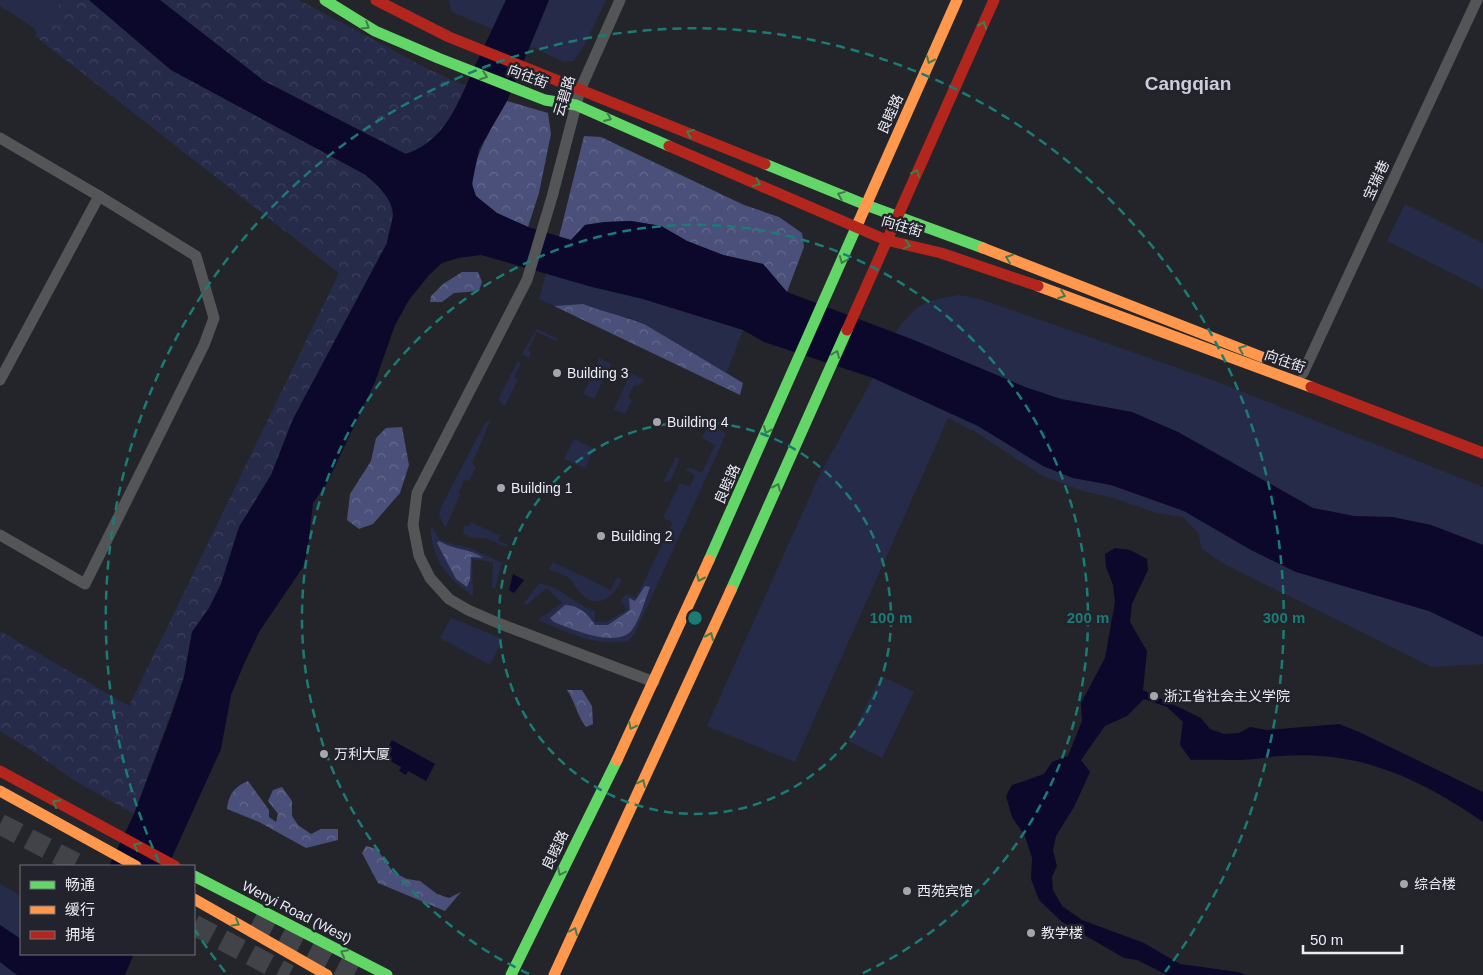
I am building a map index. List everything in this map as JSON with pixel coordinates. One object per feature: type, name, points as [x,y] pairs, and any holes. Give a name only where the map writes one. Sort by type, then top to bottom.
[{"type":"main road","name":"向往街","points":[[325,0],[375,31],[438,58],[545,100],[576,105],[886,240],[941,253],[1038,286],[1302,383],[1483,453]]},
{"type":"main road","points":[[376,0],[398,12]]},
{"type":"main road","name":"良睦路","points":[[511,975],[654,682],[834,282],[957,0]]},
{"type":"main road","points":[[554,975],[817,399],[862,293],[994,0]]},
{"type":"main road","name":"向往街","points":[[398,12],[449,37],[866,206],[1054,274],[1483,444]]},
{"type":"main road","points":[[0,771],[173,865]]},
{"type":"main road","points":[[0,791],[134,865]]},
{"type":"main road","name":"Wenyi Road (West)","points":[[195,877],[387,975]]},
{"type":"main road","points":[[195,900],[327,975]]},
{"type":"street","points":[[398,12],[403,0]]},
{"type":"street","name":"云碧路","points":[[620,0],[580,90],[550,204],[526,280],[417,493],[414,525],[419,556],[430,578],[449,599],[468,610],[654,682]]},
{"type":"street","name":"宝瑞巷","points":[[1303,373],[1477,0]]},
{"type":"street","points":[[0,138],[196,256],[214,318],[204,345],[85,584],[0,535]]},
{"type":"street","points":[[0,380],[99,196]]},
{"type":"green space","points":[[0,0],[62,0],[37,34],[33,27],[0,6]]},
{"type":"green space","points":[[62,0],[89,0],[171,70],[364,174],[387,197],[393,215],[387,243],[293,419],[271,475],[239,527],[221,584],[209,608],[192,632],[184,677],[134,814],[77,782],[0,731],[0,631],[129,706],[339,273],[35,36]]},
{"type":"green space","points":[[160,0],[299,0],[430,70],[466,86],[456,108],[443,128],[427,143],[405,154],[264,81]]},
{"type":"green space","points":[[449,0],[506,0],[492,29],[452,12]]},
{"type":"green space","points":[[549,0],[606,0],[584,46],[573,61],[564,62],[530,46]]},
{"type":"green space","points":[[507,101],[548,113],[551,134],[539,193],[528,227],[500,214],[481,202],[476,196],[473,186],[476,162],[488,134]]},
{"type":"green space","points":[[584,136],[601,137],[744,205],[779,217],[802,233],[804,247],[787,292],[763,264],[723,255],[687,241],[661,226],[631,221],[605,222],[585,225],[571,240],[559,237]]},
{"type":"green space","points":[[1405,204],[1483,243],[1483,289],[1387,241]]},
{"type":"green space","points":[[462,272],[478,272],[482,282],[479,291],[454,293],[442,302],[430,302],[431,296],[443,284]]},
{"type":"green space","points":[[546,273],[643,299],[743,330],[726,374],[644,324],[627,317],[611,315],[583,304],[554,306],[539,299]]},
{"type":"green space","points":[[959,295],[980,299],[1215,381],[1483,487],[1483,545],[1431,525],[1392,517],[1354,516],[1313,508],[1178,432],[1132,412],[1061,399],[1025,387],[894,334],[909,315],[921,305]]},
{"type":"green space","points":[[583,304],[644,324],[743,383],[740,395],[554,306]]},
{"type":"green space","points":[[537,329],[558,339],[556,341],[537,332],[528,350],[531,352],[529,358],[522,354]]},
{"type":"green space","points":[[599,358],[611,364],[594,399],[583,394],[590,380],[594,381],[600,368],[597,366]]},
{"type":"green space","points":[[518,361],[521,363],[514,378],[518,379],[505,406],[500,402],[499,398]]},
{"type":"green space","points":[[631,373],[644,380],[638,386],[634,385],[628,398],[632,400],[625,414],[614,409]]},
{"type":"green space","points":[[873,378],[978,426],[1043,466],[1073,478],[1111,485],[1184,511],[1251,550],[1296,572],[1429,611],[1483,637],[1483,664],[1432,667],[1224,564],[1202,549],[1198,533],[1183,517],[1157,513],[1110,497],[1083,491],[1043,476],[974,431],[948,418],[795,762],[707,726],[819,476]]},
{"type":"green space","points":[[491,419],[472,464],[476,467],[469,481],[464,480],[458,494],[460,495],[446,527],[439,515],[442,505],[485,423]]},
{"type":"green space","points":[[708,426],[714,426],[726,434],[635,633],[628,641],[604,642],[593,640],[571,634],[538,620],[562,603],[547,588],[526,605],[524,603],[539,584],[554,588],[581,605],[595,611],[595,622],[606,622],[627,610],[621,601],[626,594],[636,598],[673,522],[663,518],[680,483],[690,487],[695,475],[686,470],[688,467],[702,473],[715,445],[702,438]]},
{"type":"green space","points":[[402,427],[409,465],[400,493],[373,524],[359,529],[347,520],[350,494],[371,461],[376,438],[386,428]]},
{"type":"green space","points":[[574,439],[594,449],[585,468],[564,459]]},
{"type":"green space","points":[[676,457],[680,459],[670,481],[663,483]]},
{"type":"green space","points":[[471,522],[500,536],[498,541],[508,545],[507,547],[485,538],[472,538],[464,534],[463,526],[469,526]]},
{"type":"green space","points":[[431,528],[433,528],[439,539],[470,548],[502,563],[495,588],[492,588],[493,562],[472,559],[473,596],[456,582],[438,559],[434,550]]},
{"type":"green space","points":[[439,541],[483,558],[471,557],[470,580],[467,587],[456,579],[437,543]]},
{"type":"green space","points":[[553,562],[611,590],[617,577],[622,580],[612,594],[597,602],[583,595],[569,578],[549,569]]},
{"type":"green space","points":[[645,586],[650,587],[640,615],[632,630],[625,635],[616,638],[594,636],[554,622],[550,618],[565,605],[570,605],[583,611],[595,625],[608,625],[630,610],[629,598],[635,601]]},
{"type":"green space","points":[[451,618],[503,639],[490,665],[440,638]]},
{"type":"green space","points":[[881,676],[914,692],[882,758],[849,741]]},
{"type":"green space","points":[[567,690],[582,690],[592,706],[593,724],[586,727]]},
{"type":"green space","points":[[248,781],[269,810],[269,817],[276,822],[278,814],[268,801],[273,790],[282,787],[292,801],[292,816],[298,825],[311,834],[321,829],[338,829],[338,840],[306,848],[259,822],[227,809],[233,792]]},
{"type":"green space","points":[[366,846],[377,849],[393,872],[407,879],[420,881],[437,894],[449,898],[461,892],[445,911],[378,883],[362,853]]},
{"type":"green space","points":[[0,884],[20,895],[20,938],[0,925]]},
{"type":"green space","points":[[1,962],[17,975],[0,975]]},
{"type":"shaded area","points":[[89,0],[160,0],[264,81],[406,154],[431,140],[448,120],[455,109],[506,0],[549,0],[507,101],[479,149],[472,184],[476,196],[497,213],[528,227],[571,240],[585,225],[631,221],[661,226],[687,241],[723,255],[763,264],[787,292],[914,340],[1025,387],[1061,399],[1132,412],[1178,432],[1313,508],[1354,516],[1392,517],[1431,525],[1483,545],[1483,637],[1429,611],[1296,572],[1251,550],[1184,511],[1111,485],[1073,478],[1043,466],[978,426],[873,378],[764,342],[743,330],[643,299],[592,287],[481,255],[458,258],[442,263],[429,275],[409,300],[395,325],[375,382],[327,483],[313,503],[308,547],[303,567],[259,632],[244,664],[231,695],[221,749],[168,865],[109,865],[134,814],[171,716],[184,677],[192,632],[209,608],[221,584],[239,527],[271,475],[293,419],[387,243],[393,215],[387,197],[364,174],[171,70]]},
{"type":"shaded area","points":[[1115,548],[1130,550],[1147,559],[1148,570],[1132,604],[1130,622],[1147,651],[1143,690],[1201,718],[1210,729],[1224,734],[1239,733],[1250,727],[1267,730],[1339,724],[1483,792],[1483,822],[1426,787],[1385,770],[1342,758],[1304,755],[1248,760],[1191,760],[1180,745],[1183,722],[1167,707],[1144,699],[1127,716],[1105,726],[1081,760],[1090,772],[1074,807],[1056,836],[1053,850],[1057,866],[1052,877],[1053,890],[1062,906],[1082,920],[1144,943],[1180,964],[1238,972],[1246,975],[1167,975],[1137,960],[1124,958],[1062,922],[1039,900],[1031,879],[1032,858],[1025,836],[1012,817],[1006,796],[1012,785],[1044,774],[1052,762],[1068,756],[1082,721],[1081,703],[1105,658],[1115,602],[1113,585],[1106,567],[1105,554]]},
{"type":"shaded area","points":[[513,574],[524,580],[514,593],[509,590]]},
{"type":"shaded area","points":[[392,740],[435,764],[426,781],[408,771],[406,775],[399,771],[401,767],[383,757]]},
{"type":"shaded area","points":[[0,925],[20,938],[20,955],[134,955],[125,975],[17,975],[0,962]]},
{"type":"tunnel","points":[[0,824],[79,865]]},
{"type":"tunnel","points":[[252,923],[354,975]]},
{"type":"tunnel","points":[[195,926],[289,975]]},
{"type":"traffic: fast","points":[[325,0],[375,31],[438,58],[545,100],[576,105],[669,146]]},
{"type":"traffic: fast","points":[[765,164],[866,205],[983,248]]},
{"type":"traffic: fast","points":[[709,560],[859,221]]},
{"type":"traffic: fast","points":[[731,590],[847,330]]},
{"type":"traffic: fast","points":[[511,975],[617,760]]},
{"type":"traffic: fast","points":[[195,877],[387,975]]},
{"type":"traffic: slow","points":[[859,221],[957,0]]},
{"type":"traffic: slow","points":[[983,248],[1262,357]]},
{"type":"traffic: slow","points":[[1038,286],[1311,387]]},
{"type":"traffic: slow","points":[[617,760],[709,560]]},
{"type":"traffic: slow","points":[[554,975],[731,590]]},
{"type":"traffic: slow","points":[[0,791],[134,865]]},
{"type":"traffic: slow","points":[[195,900],[327,975]]},
{"type":"traffic: jam","points":[[376,0],[449,37],[765,164]]},
{"type":"traffic: jam","points":[[847,330],[994,0]]},
{"type":"traffic: jam","points":[[669,146],[886,240],[941,253],[1038,286]]},
{"type":"traffic: jam","points":[[1311,387],[1483,453]]},
{"type":"traffic: jam","points":[[0,771],[173,865]]},
{"type":"place","name":"Building 3","points":[[557,373]]},
{"type":"place","name":"Building 4","points":[[657,422]]},
{"type":"place","name":"Building 1","points":[[501,488]]},
{"type":"place","name":"Building 2","points":[[601,536]]},
{"type":"place","name":"浙江省社会主义学院","points":[[1154,696]]},
{"type":"place","name":"万利大厦","points":[[324,754]]},
{"type":"place","name":"综合楼","points":[[1404,884]]},
{"type":"place","name":"西苑宾馆","points":[[907,891]]},
{"type":"place","name":"教学楼","points":[[1031,933]]},
{"type":"district","name":"Cangqian","points":[[1188,83]]}]
